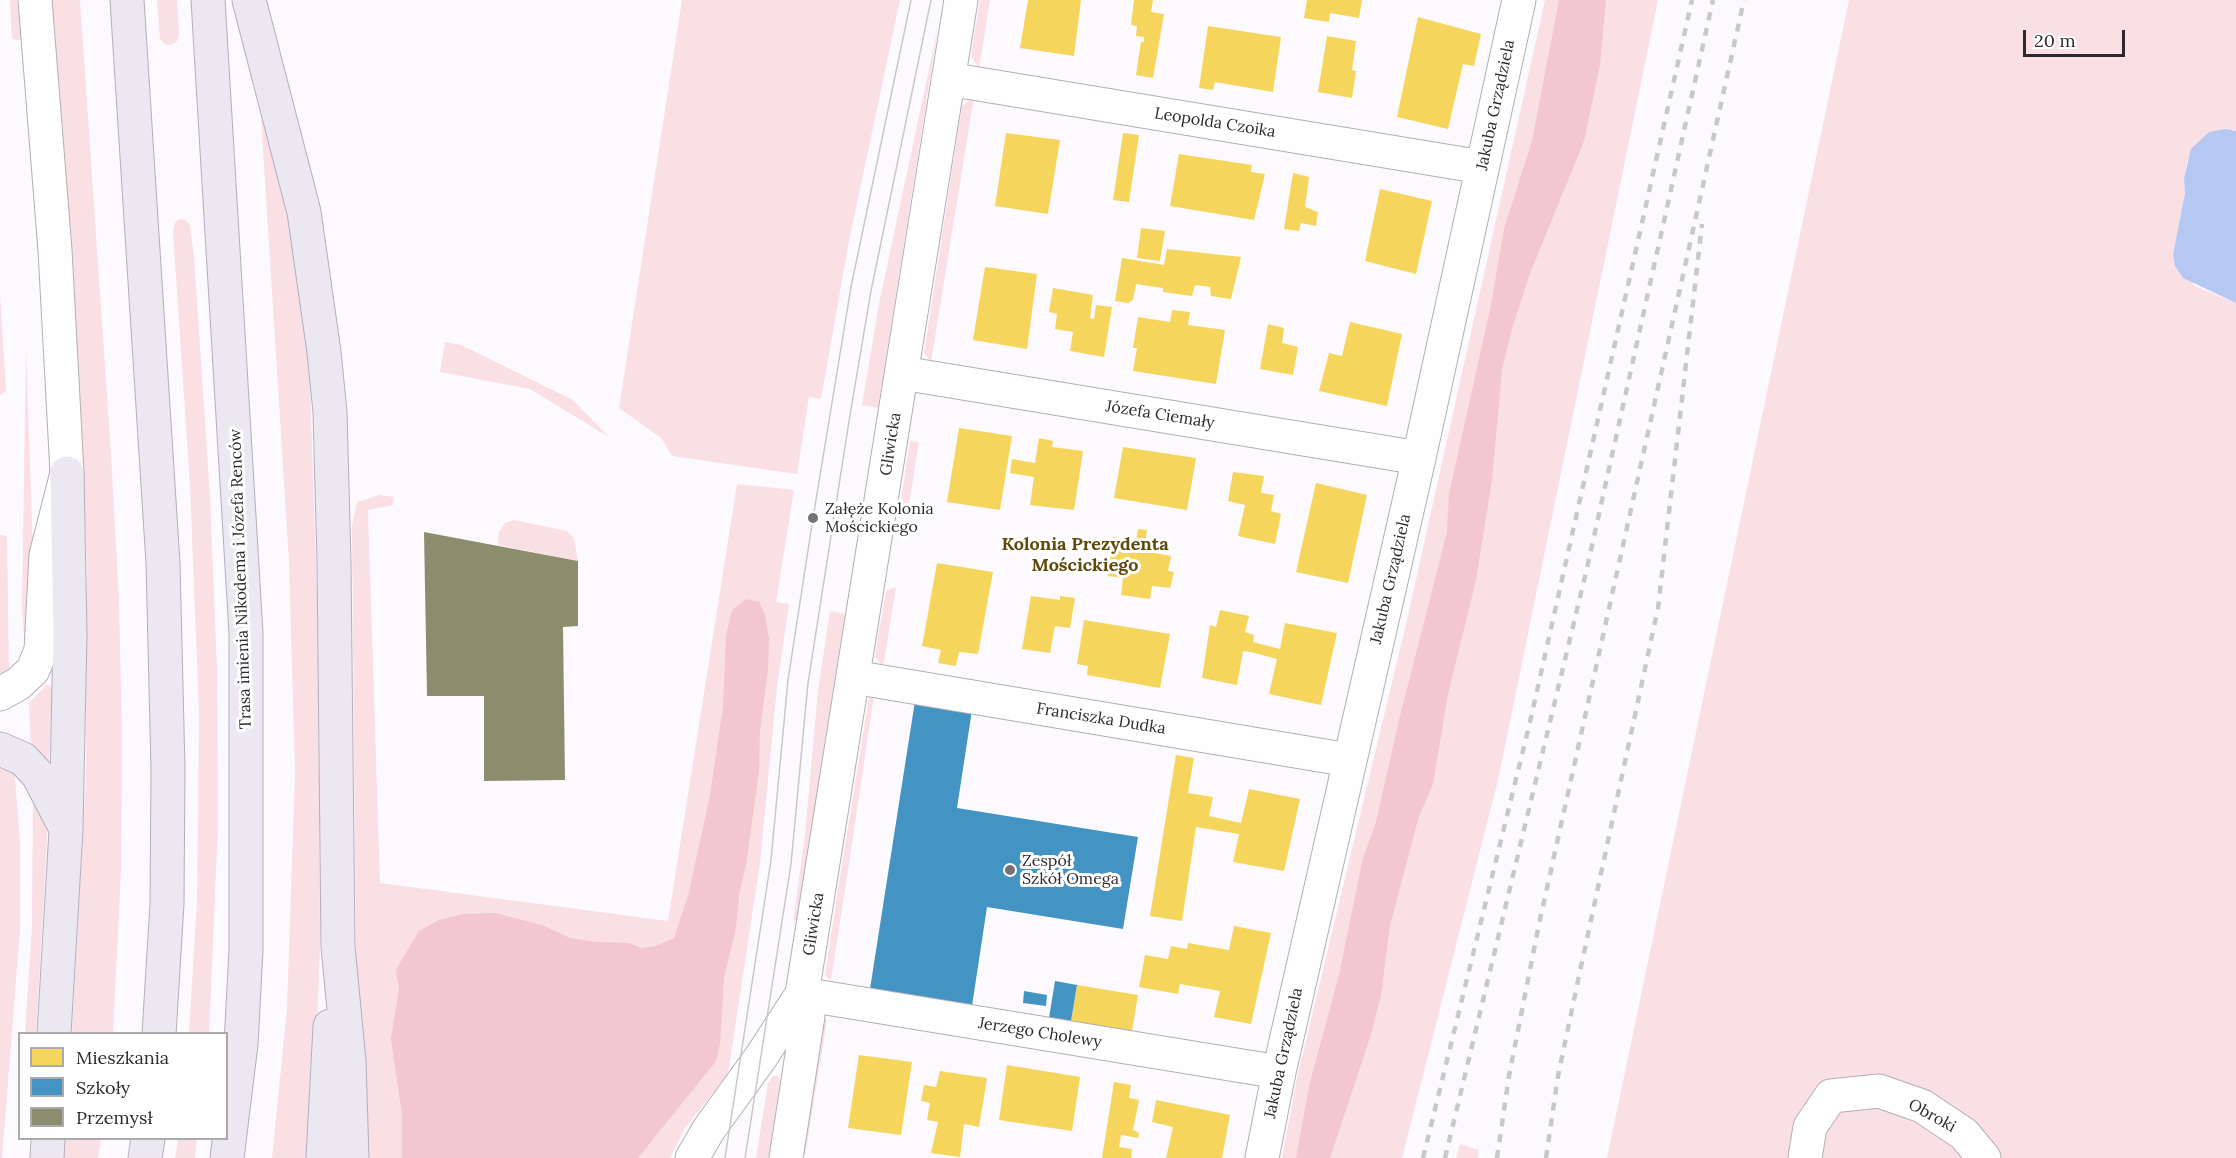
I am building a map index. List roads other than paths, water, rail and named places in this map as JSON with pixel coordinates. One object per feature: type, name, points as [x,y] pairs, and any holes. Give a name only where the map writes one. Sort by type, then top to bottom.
[{"type":"main road","points":[[127,0],[163,563],[168,769],[167,893],[159,1032]]},
{"type":"main road","name":"Trasa imienia Nikodema i Józefa Renców","points":[[208,0],[246,633],[246,950],[241,1044],[227,1158]]},
{"type":"main road","points":[[249,0],[268,82],[304,212],[330,412],[338,952],[349,1061],[352,1158]]},
{"type":"main road","points":[[54,1032],[66,830],[70,646],[67,473]]},
{"type":"main road","points":[[0,748],[23,759],[38,775],[66,830]]},
{"type":"main road","points":[[323,1158],[326,1061],[338,952]]},
{"type":"main road","points":[[47,1158],[48,1140]]},
{"type":"main road","points":[[145,1158],[148,1140]]},
{"type":"street","points":[[0,694],[18,684],[33,670],[41,650],[46,555],[67,473],[55,250],[35,0]]},
{"type":"street","name":"Gliwicka","points":[[692,1158],[709,1129],[761,1057],[802,994],[961,0]]},
{"type":"street","name":"Jakuba Grządziela","points":[[1262,1158],[1278,1072],[1419,458],[1519,0]]},
{"type":"street","name":"Leopolda Czoika","points":[[948,79],[1482,167]]},
{"type":"street","name":"Józefa Ciemały","points":[[902,373],[1419,458]]},
{"type":"street","name":"Franciszka Dudka","points":[[854,677],[1349,760]]},
{"type":"street","name":"Gliwicka","points":[[786,1158],[808,1016],[802,994]]},
{"type":"street","name":"Jerzego Cholewy","points":[[802,994],[1278,1072]]},
{"type":"street","name":"Obroki","points":[[1804,1158],[1810,1127],[1831,1096],[1879,1091],[1922,1106],[1964,1134],[1984,1158]]},
{"type":"water","points":[[2225,129],[2236,131],[2236,303],[2183,278],[2175,266],[2173,254],[2185,193],[2184,178],[2191,149],[2209,132]]},
{"type":"tram line","points":[[725,1158],[771,860],[788,680],[813,518],[851,287],[911,0]]},
{"type":"tram line","points":[[745,1158],[791,864],[808,683],[850,415],[871,291],[931,0]]},
{"type":"railway","points":[[1423,1158],[1530,722],[1692,0]]},
{"type":"railway","points":[[1445,1158],[1587,568],[1713,0]]},
{"type":"railway","points":[[1497,1158],[1509,1076],[1539,924],[1744,0]]},
{"type":"railway","points":[[1546,1158],[1558,1076],[1658,608],[1702,224]]},
{"type":"place","name":"Załęże Kolonia Mościckiego","points":[[813,518]]},
{"type":"place","name":"Zespół Szkół Omega","points":[[1010,870]]},
{"type":"district","name":"Kolonia Prezydenta Mościckiego","points":[[1085,555]]}]
